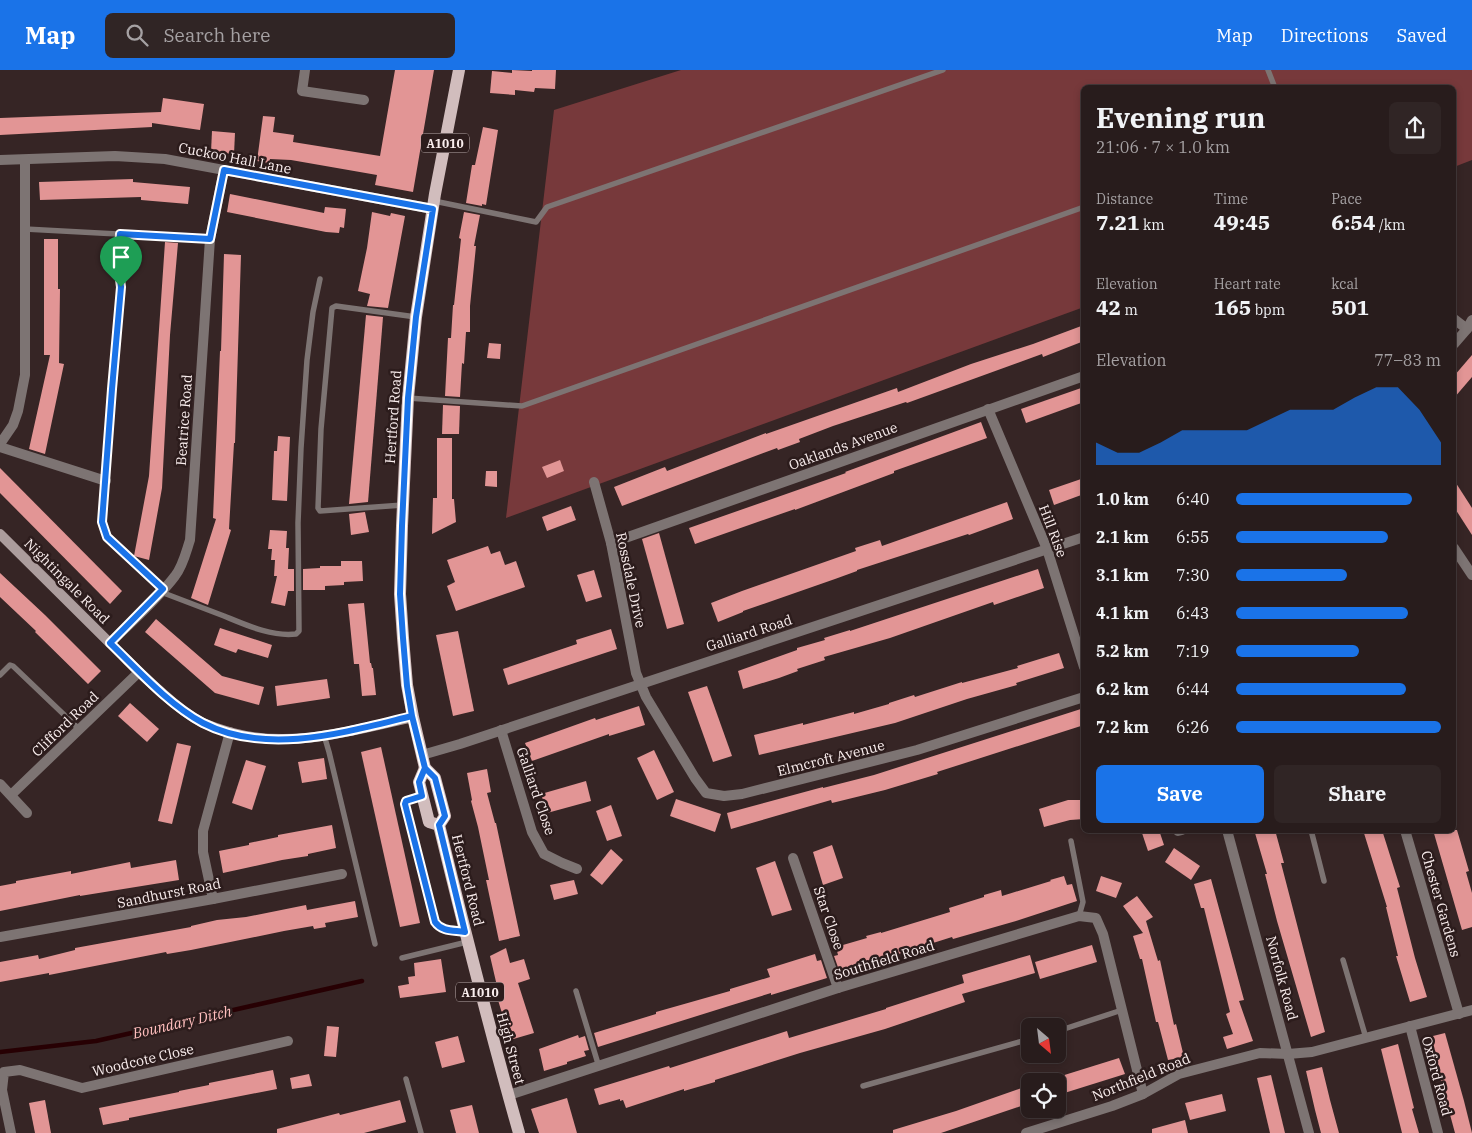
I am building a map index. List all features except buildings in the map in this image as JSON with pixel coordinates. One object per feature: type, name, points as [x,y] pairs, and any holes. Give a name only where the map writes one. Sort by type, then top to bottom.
[{"type":"main road","name":"Hertford Road","points":[[459,70],[416,317],[408,398],[402,505],[401,602],[406,670],[412,716],[425,768],[435,778],[445,816],[439,825],[466,937]]},
{"type":"main road","name":"Nightingale Road","points":[[0,534],[139,672],[201,722],[217,729],[251,738],[273,740],[324,735],[412,716]]},
{"type":"main road","name":"Hertford Road","points":[[425,768],[419,782],[422,796],[429,822],[439,825]]},
{"type":"main road","name":"High Street","points":[[466,937],[520,1133]]},
{"type":"street","points":[[305,70],[302,92],[364,100]]},
{"type":"street","name":"Cuckoo Hall Lane","points":[[0,160],[115,156],[165,159],[434,205]]},
{"type":"street","points":[[25,160],[25,374],[18,411],[13,425],[3,432],[0,446],[106,481]]},
{"type":"street","name":"Beatrice Road","points":[[110,643],[176,575],[190,540],[210,239],[224,170]]},
{"type":"street","points":[[1456,320],[1469,325],[1456,341]]},
{"type":"street","name":"Oaklands Avenue","points":[[611,543],[1081,377]]},
{"type":"street","name":"Hill Rise","points":[[988,409],[1047,549],[1081,657]]},
{"type":"street","name":"Rossdale Drive","points":[[594,482],[611,543],[636,673],[640,684]]},
{"type":"street","name":"Galliard Road","points":[[422,755],[1081,538]]},
{"type":"street","points":[[1456,552],[1472,575]]},
{"type":"street","name":"Clifford Road","points":[[11,795],[139,672]]},
{"type":"street","name":"Elmcroft Avenue","points":[[640,684],[695,778],[706,793],[724,796],[742,794],[917,750],[1081,698]]},
{"type":"street","name":"Galliard Close","points":[[501,730],[532,832],[544,854],[562,864],[577,869]]},
{"type":"street","points":[[213,898],[202,831],[230,732]]},
{"type":"street","points":[[0,784],[27,813]]},
{"type":"street","name":"Norfolk Road","points":[[1228,833],[1308,1133]]},
{"type":"street","name":"Chester Gardens","points":[[1406,833],[1460,1014]]},
{"type":"street","name":"Star Close","points":[[794,858],[838,988]]},
{"type":"street","name":"Sandhurst Road","points":[[0,937],[342,874]]},
{"type":"street","points":[[1079,916],[1096,918],[1103,934],[1143,1094]]},
{"type":"street","name":"Southfield Road","points":[[508,1095],[838,988],[1079,916]]},
{"type":"street","name":"Northfield Road","points":[[1026,1133],[1112,1106],[1143,1094],[1178,1074],[1260,1053],[1288,1054],[1312,1052],[1472,1010]]},
{"type":"street","name":"Oxford Road","points":[[1410,1026],[1438,1133]]},
{"type":"street","name":"Woodcote Close","points":[[11,1133],[2,1090],[4,1072],[20,1070],[82,1088],[288,1041]]},
{"type":"lane","points":[[434,205],[536,222],[547,207],[943,70]]},
{"type":"lane","points":[[1268,70],[1273,85]]},
{"type":"lane","points":[[408,398],[522,406],[1081,208]]},
{"type":"lane","points":[[25,229],[210,239]]},
{"type":"lane","points":[[120,234],[118,264],[121,287],[102,522],[107,537],[162,591],[246,624],[271,632],[289,635],[296,634],[299,631],[298,523],[301,448],[307,360],[313,312],[320,279]]},
{"type":"lane","points":[[402,505],[320,511],[318,508],[321,429],[332,308],[336,306],[416,317]]},
{"type":"lane","points":[[0,675],[10,666],[13,666],[79,729]]},
{"type":"lane","points":[[324,735],[375,944]]},
{"type":"lane","points":[[422,796],[406,801],[405,804],[435,922],[439,927],[466,937]]},
{"type":"lane","points":[[1312,833],[1324,881]]},
{"type":"lane","points":[[1071,841],[1082,902],[1079,916]]},
{"type":"lane","points":[[402,958],[466,937]]},
{"type":"lane","points":[[1343,960],[1366,1038]]},
{"type":"lane","points":[[576,991],[599,1067]]},
{"type":"lane","points":[[1066,1028],[1122,1010]]},
{"type":"lane","points":[[864,1086],[1021,1042]]},
{"type":"lane","points":[[406,1080],[421,1133]]},
{"type":"shaded area","points":[[681,70],[1472,70],[1472,160],[1456,166],[1456,85],[1081,85],[1081,308],[506,518],[554,110]]},
{"type":"waterway","name":"Boundary Ditch","points":[[0,1052],[96,1041],[362,981]]},
{"type":"route","points":[[121,287],[102,522],[107,537],[163,589],[110,643],[162,692],[201,722],[217,729],[251,738],[273,740],[297,739],[363,728],[412,716],[422,755],[425,768],[435,778],[445,816],[439,825],[465,932],[444,929],[435,922],[405,804],[406,801],[412,798],[422,796],[419,782],[425,768],[412,716],[407,686],[400,594],[408,398],[416,317],[433,209],[224,170],[210,239],[120,234],[118,264],[121,287]]}]
